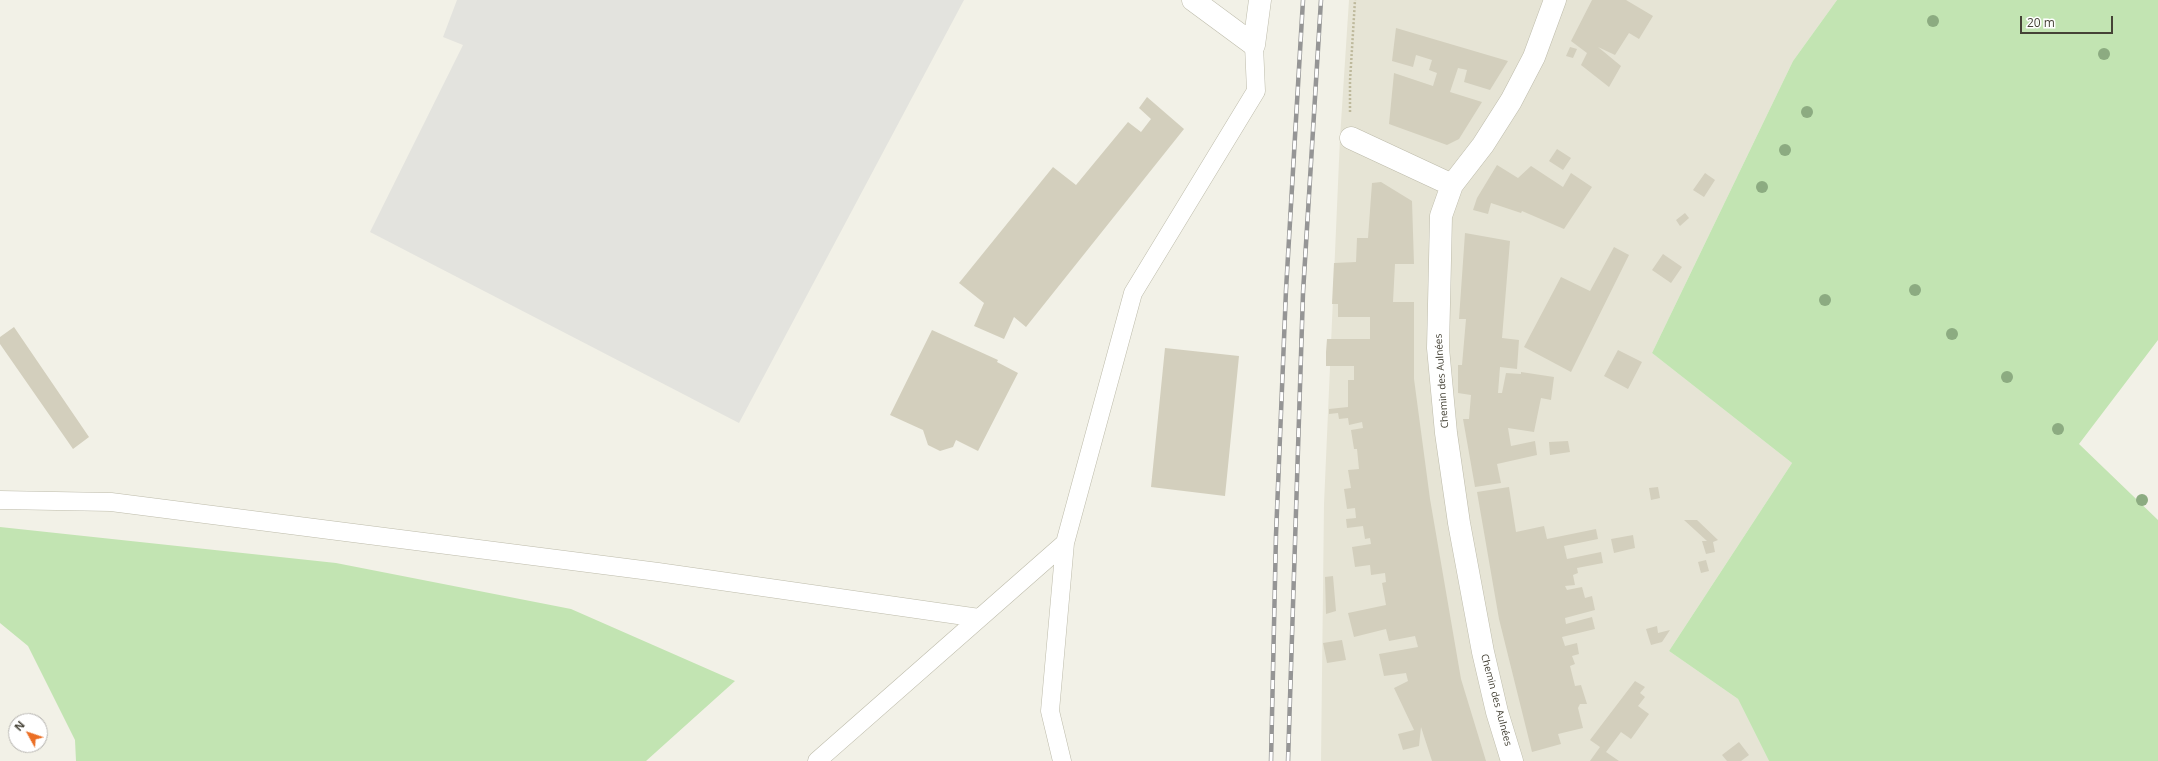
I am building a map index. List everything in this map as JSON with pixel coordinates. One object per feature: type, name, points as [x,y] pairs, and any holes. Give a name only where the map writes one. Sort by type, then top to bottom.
[{"type":"street","points":[[1193,0],[1254,45],[1260,0]]},
{"type":"street","name":"Chemin des Aulnées","points":[[1512,761],[1497,712],[1483,652],[1459,523],[1446,433],[1438,348],[1441,216],[1452,185],[1483,145],[1511,101],[1534,57],[1555,0]]},
{"type":"street","points":[[1351,138],[1452,185]]},
{"type":"lane","points":[[1062,761],[1050,711],[1065,543],[1133,293],[1256,91],[1254,45]]},
{"type":"lane","points":[[0,500],[111,502],[658,572],[980,618]]},
{"type":"lane","points":[[817,761],[1065,543]]},
{"type":"path","points":[[1351,138],[1350,81],[1355,0]]},
{"type":"shaded area","points":[[457,0],[964,0],[739,423],[370,232],[463,45],[443,37]]},
{"type":"shaded area","points":[[1349,0],[1837,0],[1793,61],[1652,353],[1792,463],[1669,651],[1738,699],[1769,761],[1321,761],[1324,504],[1340,138]]},
{"type":"green space","points":[[1837,0],[2158,0],[2158,340],[2079,444],[2158,520],[2158,761],[1769,761],[1738,699],[1669,651],[1792,463],[1652,353],[1793,61]]},
{"type":"green space","points":[[0,527],[336,563],[571,609],[735,681],[646,761],[76,761],[75,740],[28,646],[0,623]]},
{"type":"building","points":[[1592,0],[1626,0],[1653,16],[1639,39],[1629,33],[1615,55],[1598,47],[1621,66],[1609,87],[1581,65],[1587,53],[1571,41]]},
{"type":"building","points":[[1396,28],[1508,61],[1490,90],[1464,82],[1467,70],[1458,68],[1450,92],[1482,102],[1459,139],[1447,145],[1389,124],[1394,73],[1433,86],[1437,73],[1429,70],[1432,60],[1416,55],[1413,67],[1392,61]]},
{"type":"building","points":[[1570,47],[1577,49],[1573,58],[1566,56]]},
{"type":"building","points":[[1147,97],[1184,129],[1026,327],[1014,317],[1004,339],[974,326],[984,303],[959,283],[1053,167],[1076,185],[1128,122],[1141,132],[1151,119],[1139,108]]},
{"type":"building","points":[[1557,149],[1571,158],[1563,170],[1549,161]]},
{"type":"building","points":[[1497,165],[1518,178],[1531,166],[1563,187],[1571,173],[1592,187],[1564,229],[1522,211],[1521,213],[1491,203],[1488,214],[1473,210],[1477,198]]},
{"type":"building","points":[[1705,173],[1715,180],[1704,197],[1693,190]]},
{"type":"building","points":[[1381,182],[1412,201],[1414,264],[1395,264],[1393,302],[1414,302],[1414,379],[1430,499],[1461,679],[1486,761],[1432,761],[1421,727],[1419,746],[1403,750],[1398,734],[1414,730],[1394,688],[1408,681],[1406,673],[1384,676],[1379,654],[1418,647],[1415,636],[1389,641],[1386,629],[1354,637],[1348,613],[1386,605],[1382,583],[1386,582],[1385,573],[1371,575],[1370,565],[1355,567],[1352,547],[1371,544],[1370,538],[1365,539],[1363,526],[1347,528],[1346,519],[1356,518],[1355,508],[1347,509],[1344,489],[1351,488],[1348,470],[1359,469],[1357,449],[1354,449],[1351,430],[1363,428],[1362,422],[1349,425],[1348,418],[1339,419],[1338,413],[1329,414],[1329,409],[1348,407],[1348,380],[1354,380],[1354,366],[1326,366],[1326,352],[1327,339],[1370,339],[1370,317],[1338,317],[1338,304],[1332,304],[1334,263],[1356,262],[1357,238],[1368,238],[1372,183]]},
{"type":"building","points":[[1685,213],[1689,218],[1680,226],[1676,220]]},
{"type":"building","points":[[1465,233],[1510,241],[1502,338],[1519,340],[1517,369],[1500,367],[1498,393],[1502,393],[1506,373],[1521,374],[1521,372],[1554,377],[1551,400],[1541,398],[1534,432],[1508,428],[1511,446],[1535,441],[1537,455],[1497,464],[1501,483],[1475,487],[1463,419],[1469,419],[1471,395],[1458,393],[1458,365],[1462,365],[1466,319],[1459,319]]},
{"type":"building","points":[[1614,247],[1629,255],[1571,372],[1524,347],[1561,277],[1590,291]]},
{"type":"building","points":[[1663,254],[1682,267],[1671,283],[1652,270]]},
{"type":"building","points":[[14,327],[89,437],[73,449],[0,344],[0,337]]},
{"type":"building","points":[[932,330],[998,360],[997,362],[1018,373],[978,451],[956,440],[953,447],[940,451],[928,445],[923,430],[890,415]]},
{"type":"building","points":[[1165,348],[1239,356],[1225,496],[1151,487]]},
{"type":"building","points":[[1618,350],[1642,362],[1628,389],[1604,376]]},
{"type":"building","points":[[1568,441],[1570,452],[1550,455],[1549,442]]},
{"type":"building","points":[[1509,487],[1516,532],[1544,526],[1547,539],[1596,529],[1598,539],[1564,546],[1567,559],[1601,552],[1603,563],[1577,568],[1578,573],[1573,575],[1575,585],[1565,586],[1567,590],[1582,587],[1585,598],[1592,596],[1595,610],[1565,618],[1566,624],[1592,617],[1595,629],[1562,637],[1565,646],[1577,643],[1579,654],[1572,656],[1575,664],[1570,666],[1575,686],[1581,685],[1587,704],[1580,704],[1578,708],[1583,728],[1558,734],[1561,744],[1532,752],[1499,619],[1477,492]]},
{"type":"building","points":[[1658,487],[1660,498],[1651,500],[1649,488]]},
{"type":"building","points":[[1684,520],[1697,520],[1718,540],[1713,542],[1715,552],[1706,554],[1702,541],[1707,541]]},
{"type":"building","points":[[1633,535],[1635,548],[1614,553],[1611,539]]},
{"type":"building","points":[[1706,560],[1709,571],[1701,573],[1698,562]]},
{"type":"building","points":[[1333,576],[1336,611],[1326,614],[1325,577]]},
{"type":"building","points":[[1657,626],[1658,633],[1670,630],[1662,642],[1651,645],[1646,629]]},
{"type":"building","points":[[1342,640],[1346,660],[1327,663],[1323,643]]},
{"type":"building","points":[[1635,681],[1645,687],[1640,693],[1645,697],[1638,706],[1649,714],[1631,739],[1621,732],[1606,752],[1619,761],[1590,761],[1600,747],[1590,740]]},
{"type":"building","points":[[1739,742],[1749,755],[1741,761],[1727,761],[1722,755]]},
{"type":"railway","points":[[1271,761],[1276,535],[1286,290],[1303,0]]},
{"type":"railway","points":[[1288,761],[1303,293],[1321,0]]}]
